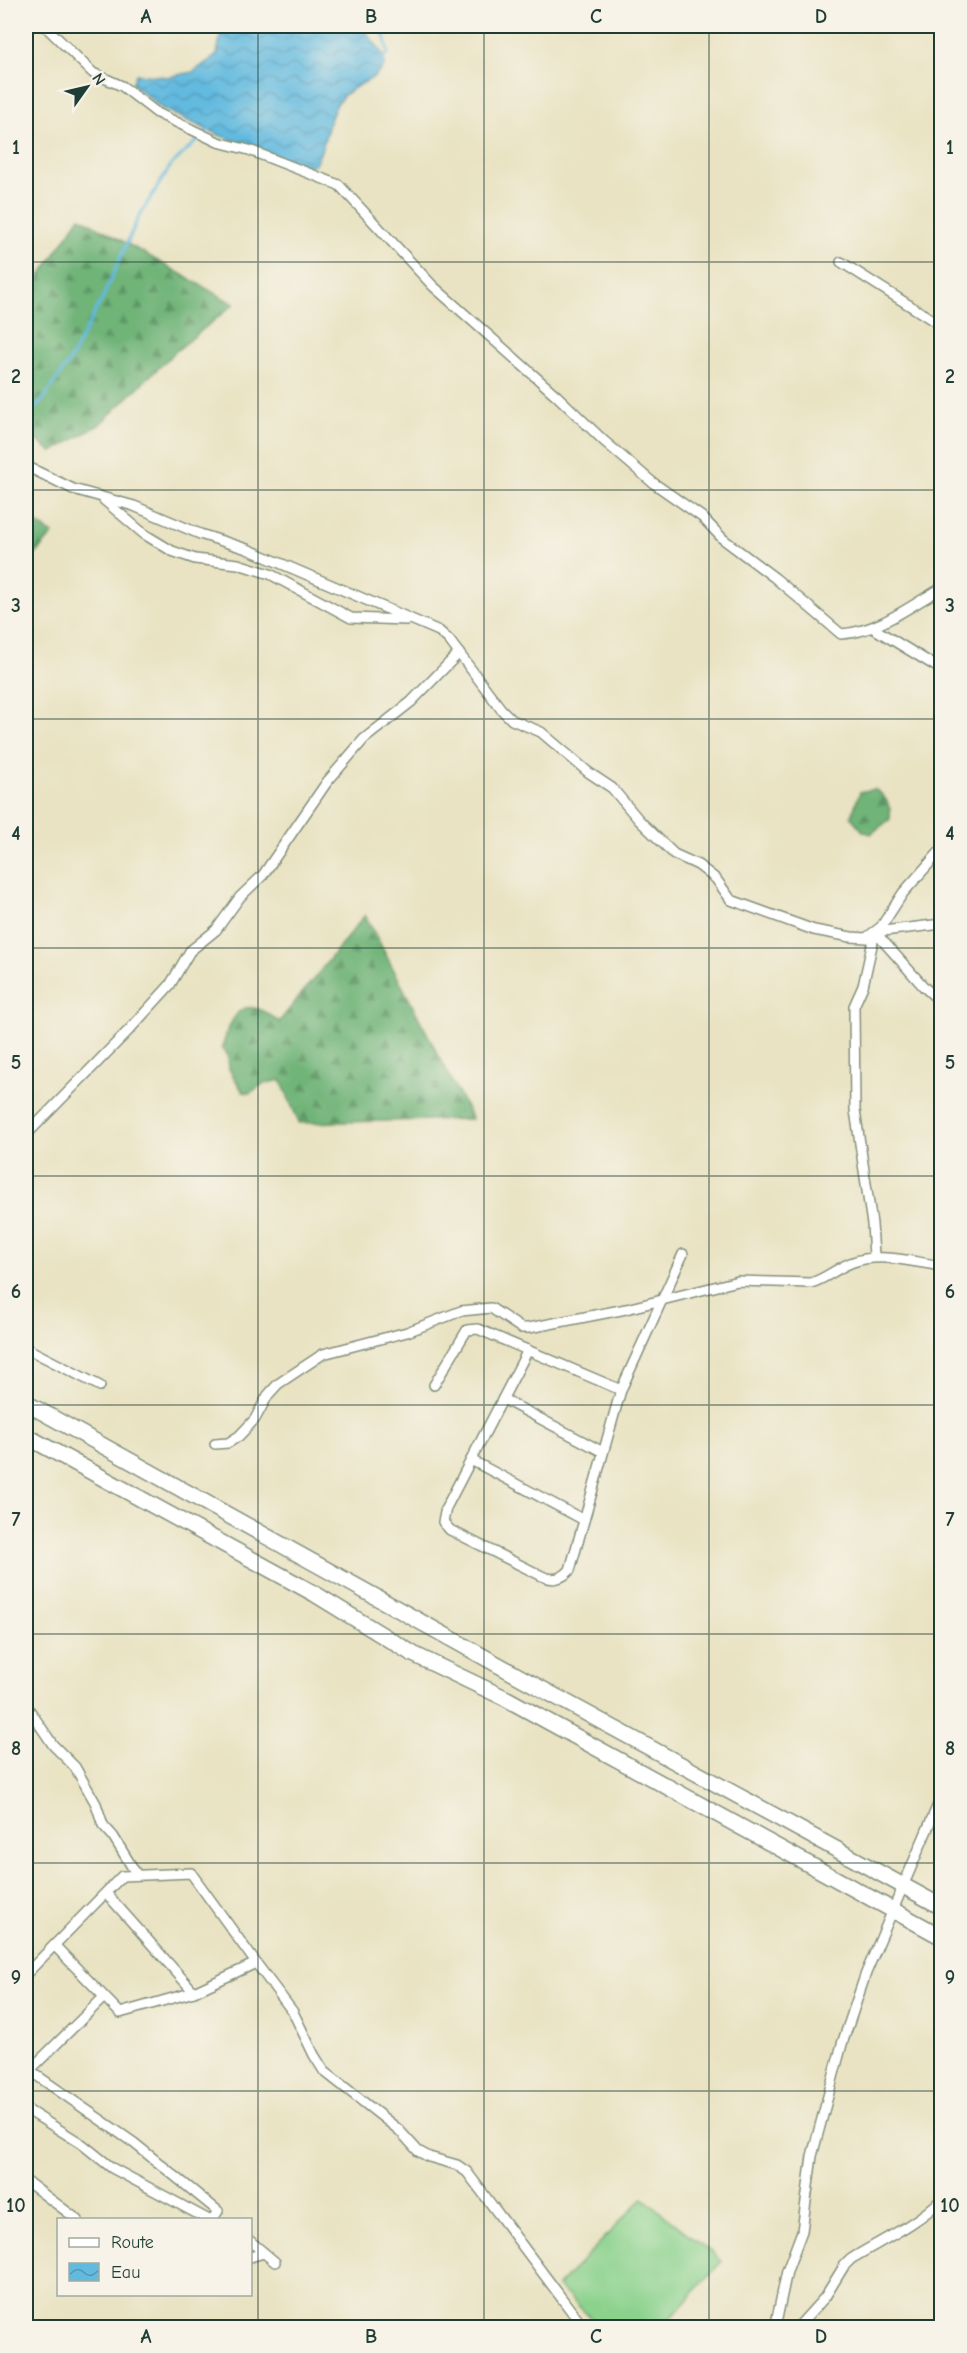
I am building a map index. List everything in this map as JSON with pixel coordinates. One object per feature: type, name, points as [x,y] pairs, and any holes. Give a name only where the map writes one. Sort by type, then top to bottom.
[{"type":"highway","points":[[26,1403],[520,1677],[942,1907]]},
{"type":"highway","points":[[26,1436],[315,1594],[413,1653],[507,1699],[942,1937]]},
{"type":"street","points":[[45,26],[93,73],[122,86],[157,113],[218,142],[249,150],[339,185],[433,286],[625,460],[702,517],[723,539],[792,592],[841,634],[853,634],[873,627],[942,588]]},
{"type":"street","points":[[841,262],[942,326]]},
{"type":"street","points":[[26,466],[74,489],[102,499],[134,506],[200,534],[247,549],[439,631],[512,720],[541,732],[588,772],[612,788],[639,820],[674,854],[698,865],[716,879],[731,900],[814,930],[866,938],[881,927],[903,893],[942,849]]},
{"type":"street","points":[[102,499],[144,534],[172,552],[195,559],[238,564],[270,574],[351,618],[414,620]]},
{"type":"street","points":[[873,627],[942,670]]},
{"type":"street","points":[[26,1135],[170,985],[190,951],[216,930],[240,897],[263,875],[327,782],[364,739],[411,702],[459,653]]},
{"type":"street","points":[[875,932],[942,924]]},
{"type":"street","points":[[875,932],[924,987],[942,1003]]},
{"type":"street","points":[[874,1256],[872,1224],[855,1110],[854,1006],[863,986],[875,932]]},
{"type":"street","points":[[528,1350],[471,1460],[444,1515],[443,1522],[450,1530],[548,1579],[557,1579],[565,1576],[570,1570],[621,1390],[683,1254]]},
{"type":"street","points":[[215,1444],[228,1443],[239,1436],[255,1419],[268,1395],[278,1384],[323,1354],[407,1332],[461,1311],[490,1308],[521,1328],[529,1328],[662,1301],[709,1286],[738,1281],[819,1281],[852,1262],[874,1256],[942,1266]]},
{"type":"street","points":[[434,1385],[467,1330],[478,1329],[621,1390]]},
{"type":"street","points":[[26,1348],[100,1386]]},
{"type":"street","points":[[503,1399],[603,1452]]},
{"type":"street","points":[[471,1460],[584,1520]]},
{"type":"street","points":[[26,1705],[53,1745],[81,1776],[96,1804],[100,1820],[113,1836],[137,1875]]},
{"type":"street","points":[[775,2328],[787,2271],[802,2231],[812,2156],[842,2044],[866,1973],[942,1795]]},
{"type":"street","points":[[26,1974],[122,1876],[191,1873],[293,2012],[324,2071],[399,2130],[418,2151],[429,2157],[458,2165],[467,2172],[584,2328]]},
{"type":"street","points":[[106,1893],[194,1992]]},
{"type":"street","points":[[55,1946],[120,2013],[194,1992],[256,1963]]},
{"type":"street","points":[[104,1997],[27,2069],[134,2143],[201,2196],[218,2211],[213,2218]]},
{"type":"street","points":[[26,2109],[82,2144],[112,2168],[207,2218]]},
{"type":"street","points":[[26,2181],[75,2218]]},
{"type":"street","points":[[797,2328],[825,2297],[844,2266],[851,2259],[912,2224],[942,2199]]},
{"type":"street","points":[[252,2243],[275,2262]]},
{"type":"street","points":[[252,2256],[264,2253]]},
{"type":"green space","points":[[80,217],[234,304],[175,352],[99,425],[52,452],[26,432],[26,297]]},
{"type":"green space","points":[[26,517],[53,534],[26,565]]},
{"type":"green space","points":[[874,789],[887,801],[890,819],[871,834],[863,831],[851,817],[860,792]]},
{"type":"green space","points":[[365,915],[472,1119],[299,1123],[281,1080],[263,1084],[250,1093],[243,1092],[229,1069],[228,1055],[222,1048],[235,1016],[241,1010],[256,1008],[279,1022]]},
{"type":"green space","points":[[643,2198],[722,2261],[663,2327],[600,2327],[558,2286]]},
{"type":"water","points":[[222,26],[361,26],[381,51],[385,64],[375,76],[343,96],[338,102],[319,157],[315,164],[307,166],[219,135],[163,109],[132,84],[136,74],[168,77],[193,72],[217,55]]},
{"type":"waterway","points":[[378,26],[384,35],[388,53],[381,60]]},
{"type":"waterway","points":[[26,415],[42,401],[70,360],[104,295],[138,218],[171,165],[211,128]]}]
